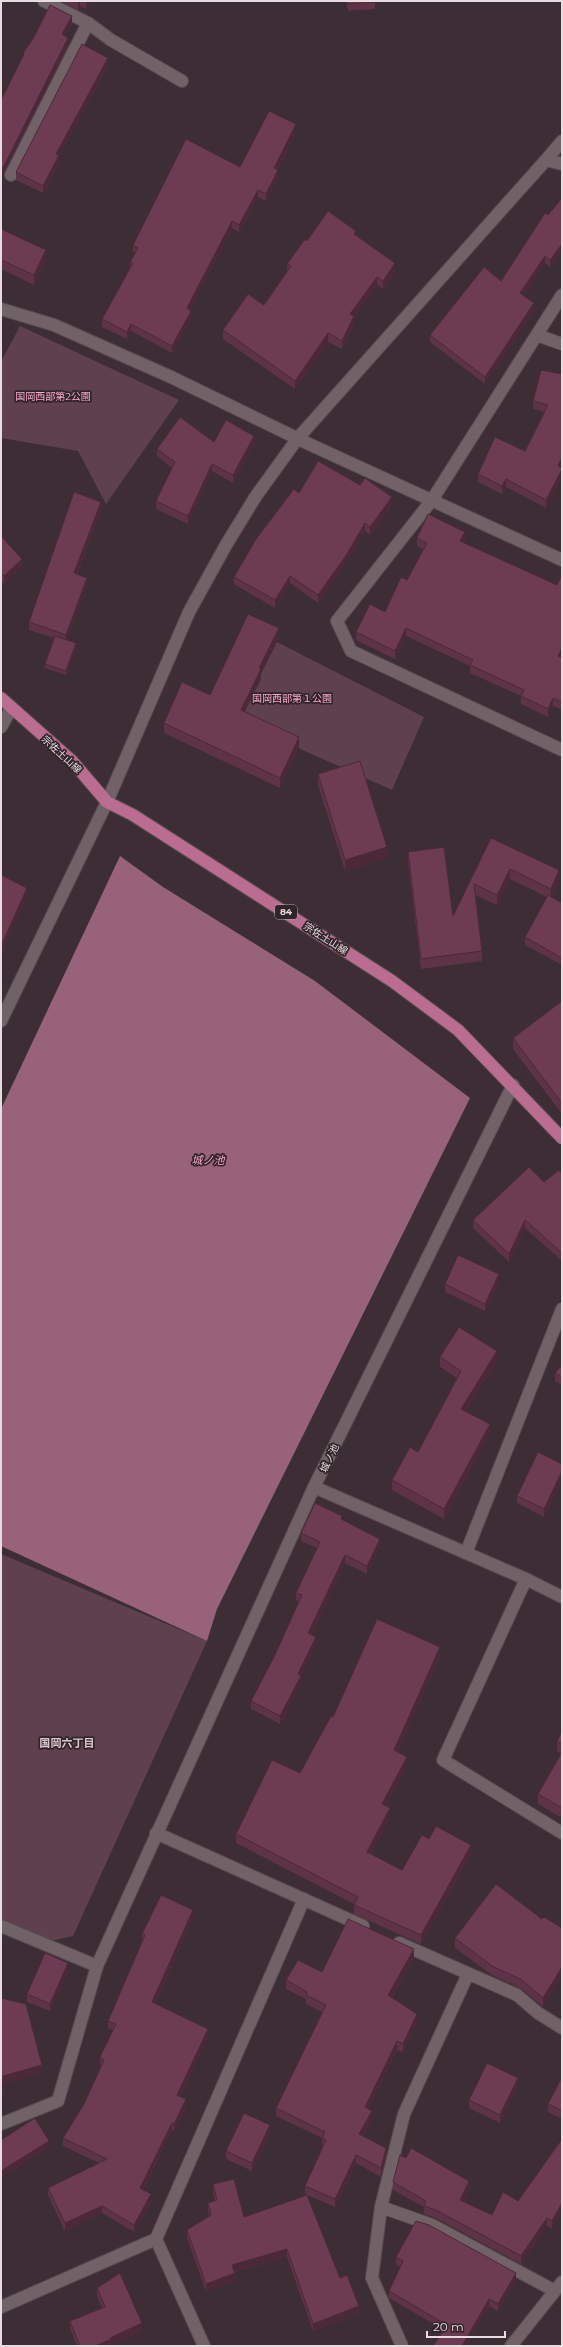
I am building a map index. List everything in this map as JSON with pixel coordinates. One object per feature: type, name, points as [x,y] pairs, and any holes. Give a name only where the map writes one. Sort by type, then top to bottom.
[{"type":"main road","name":"宗佐土山線","points":[[1,698],[11,709],[72,761],[107,802],[139,819],[392,981],[458,1030],[513,1085],[562,1138]]},
{"type":"street","points":[[44,1],[88,23],[111,40],[182,81]]},
{"type":"street","points":[[11,175],[88,23]]},
{"type":"street","points":[[1,1021],[107,802],[189,612],[226,545],[256,496],[298,438],[562,141]]},
{"type":"street","points":[[546,160],[562,164]]},
{"type":"street","points":[[562,295],[432,500],[337,621],[351,651],[562,750]]},
{"type":"street","points":[[1,308],[54,325],[220,400],[298,438],[562,560]]},
{"type":"street","points":[[537,335],[562,344]]},
{"type":"street","points":[[1,727],[11,709]]},
{"type":"street","name":"城ノ池","points":[[1,2124],[58,2101],[97,1966],[156,1833],[314,1487],[513,1085]]},
{"type":"street","points":[[466,1553],[562,1310]]},
{"type":"street","points":[[314,1487],[526,1579],[562,1597]]},
{"type":"street","points":[[526,1579],[443,1760],[562,1833]]},
{"type":"street","points":[[156,1833],[375,1932]]},
{"type":"street","points":[[1,2307],[156,2239],[304,1899]]},
{"type":"street","points":[[1,1926],[97,1966]]},
{"type":"street","points":[[389,1938],[517,1995],[538,2013],[562,2028]]},
{"type":"street","points":[[402,2346],[372,2278],[381,2207],[404,2114],[468,1974]]},
{"type":"street","points":[[381,2207],[432,2225],[559,2286],[510,2346]]},
{"type":"street","points":[[156,2239],[204,2346]]},
{"type":"green space","name":"国岡西部第2公園","points":[[20,326],[179,400],[106,504],[78,451],[1,438],[1,362]]},
{"type":"green space","name":"国岡西部第１公園","points":[[271,639],[424,717],[392,790],[229,717]]},
{"type":"green space","points":[[1,1554],[207,1641],[73,1936],[42,1943],[1,1924]]},
{"type":"water","name":"城ノ池","points":[[120,856],[163,887],[315,981],[470,1098],[217,1609],[207,1641],[1,1546],[1,1109]]},
{"type":"building","points":[[347,1],[375,1],[375,2],[348,4]]},
{"type":"building","points":[[50,5],[72,16],[62,34],[68,38],[4,166],[1,168],[1,100],[24,54],[23,53],[33,39]]},
{"type":"building","points":[[82,44],[108,58],[56,154],[59,155],[43,186],[16,172]]},
{"type":"building","points":[[269,111],[296,124],[274,168],[278,170],[266,194],[258,190],[239,225],[232,221],[187,308],[191,311],[172,346],[131,324],[127,332],[102,319],[133,263],[130,262],[138,248],[133,245],[186,139],[240,167]]},
{"type":"building","points":[[562,198],[562,244],[550,260],[545,256],[520,293],[534,303],[485,377],[430,335],[484,267],[501,281],[545,213],[548,215]]},
{"type":"building","points":[[328,211],[356,231],[354,234],[395,263],[383,281],[377,277],[350,314],[354,316],[342,341],[328,333],[295,381],[223,330],[248,294],[264,305],[291,266],[287,264],[305,239],[307,241]]},
{"type":"building","points":[[1,229],[46,250],[34,275],[1,260]]},
{"type":"building","points":[[541,370],[562,374],[562,457],[558,466],[562,469],[546,500],[506,479],[502,486],[478,474],[495,437],[525,451],[548,405],[533,401]]},
{"type":"building","points":[[180,417],[214,442],[226,420],[254,436],[233,475],[212,464],[188,516],[156,501],[175,462],[157,449]]},
{"type":"building","points":[[318,461],[360,485],[365,478],[392,497],[370,527],[365,523],[347,554],[318,595],[290,576],[275,600],[234,577],[256,539],[294,489],[299,493]]},
{"type":"building","points":[[74,492],[101,502],[74,573],[87,578],[66,635],[29,622]]},
{"type":"building","points":[[428,514],[465,532],[460,541],[557,585],[562,575],[562,648],[558,656],[562,658],[562,702],[553,698],[548,709],[521,696],[524,690],[470,665],[473,660],[406,628],[395,651],[356,632],[370,604],[385,612],[401,577],[407,580],[427,543],[417,538]]},
{"type":"building","points":[[1,536],[22,559],[4,576],[1,573]]},
{"type":"building","points":[[248,614],[279,628],[259,668],[261,669],[241,710],[299,737],[280,778],[164,723],[182,682],[210,695]]},
{"type":"building","points":[[55,636],[76,643],[66,671],[45,664]]},
{"type":"building","points":[[360,761],[387,847],[345,860],[318,774]]},
{"type":"building","points":[[491,838],[559,870],[551,889],[510,869],[497,895],[474,884],[482,951],[421,959],[408,852],[444,847],[453,916]]},
{"type":"building","points":[[1,875],[27,888],[1,946]]},
{"type":"building","points":[[548,895],[562,903],[562,958],[525,937]]},
{"type":"building","points":[[562,1001],[562,1103],[513,1038]]},
{"type":"building","points":[[529,1167],[544,1182],[559,1170],[562,1174],[562,1253],[525,1220],[509,1254],[473,1220]]},
{"type":"building","points":[[458,1255],[499,1274],[485,1304],[445,1284]]},
{"type":"building","points":[[459,1327],[497,1351],[461,1409],[490,1424],[444,1509],[392,1480],[410,1447],[418,1452],[461,1371],[440,1357]]},
{"type":"building","points":[[562,1365],[562,1377],[555,1373]]},
{"type":"building","points":[[538,1452],[562,1464],[562,1471],[544,1509],[517,1496]]},
{"type":"building","points":[[315,1503],[342,1516],[341,1519],[380,1539],[367,1566],[345,1555],[308,1633],[316,1637],[298,1674],[301,1676],[280,1716],[251,1701],[274,1657],[302,1595],[296,1593],[320,1542],[301,1533]]},
{"type":"building","points":[[377,1619],[440,1647],[394,1750],[407,1757],[382,1804],[390,1808],[367,1852],[402,1870],[422,1835],[429,1839],[436,1826],[471,1845],[421,1935],[354,1905],[358,1897],[236,1834],[272,1760],[300,1773],[331,1716],[333,1717]]},
{"type":"building","points":[[562,1731],[562,1744],[557,1741]]},
{"type":"building","points":[[562,1752],[562,1808],[538,1794]]},
{"type":"building","points":[[496,1884],[542,1919],[544,1917],[562,1928],[562,1967],[543,1998],[522,1980],[492,1966],[455,1938]]},
{"type":"building","points":[[161,1895],[193,1910],[152,2002],[208,2029],[177,2095],[186,2099],[174,2124],[172,2123],[140,2188],[151,2194],[134,2225],[102,2206],[65,2223],[48,2188],[107,2159],[63,2138],[84,2104],[104,2060],[100,2057],[116,2024],[108,2021],[145,1935],[142,1934]]},
{"type":"building","points":[[348,1919],[414,1949],[388,1995],[417,2014],[403,2044],[397,2041],[365,2107],[372,2111],[359,2134],[386,2148],[381,2168],[356,2155],[335,2199],[305,2186],[326,2140],[322,2138],[325,2132],[276,2108],[326,2005],[306,1995],[307,1992],[286,1980],[298,1960],[322,1972]]},
{"type":"building","points":[[45,1953],[68,1963],[50,2004],[27,1994]]},
{"type":"building","points":[[1,1998],[26,2004],[42,2065],[3,2076],[2,2090],[1,2090]]},
{"type":"building","points":[[487,2063],[518,2078],[500,2115],[469,2100]]},
{"type":"building","points":[[562,2077],[562,2111],[548,2104]]},
{"type":"building","points":[[244,2113],[270,2125],[252,2163],[226,2151]]},
{"type":"building","points":[[35,2118],[49,2141],[1,2171],[1,2140]]},
{"type":"building","points":[[562,2139],[562,2203],[552,2221],[547,2218],[521,2256],[436,2210],[424,2206],[426,2201],[393,2182],[400,2155],[406,2158],[411,2148],[469,2181],[460,2200],[492,2215],[503,2192],[518,2201]]},
{"type":"building","points":[[234,2179],[244,2217],[307,2195],[340,2278],[347,2275],[359,2306],[313,2324],[287,2249],[232,2265],[235,2273],[206,2284],[187,2230],[211,2215],[208,2203],[217,2200],[213,2184]]},
{"type":"building","points":[[416,2221],[429,2225],[516,2273],[498,2304],[489,2299],[462,2346],[433,2346],[447,2325],[389,2291],[403,2261],[396,2257]]},
{"type":"building","points":[[120,2273],[142,2323],[95,2346],[80,2346],[70,2321],[105,2307],[97,2288]]},
{"type":"district","name":"国岡六丁目","points":[[67,1743]]}]
